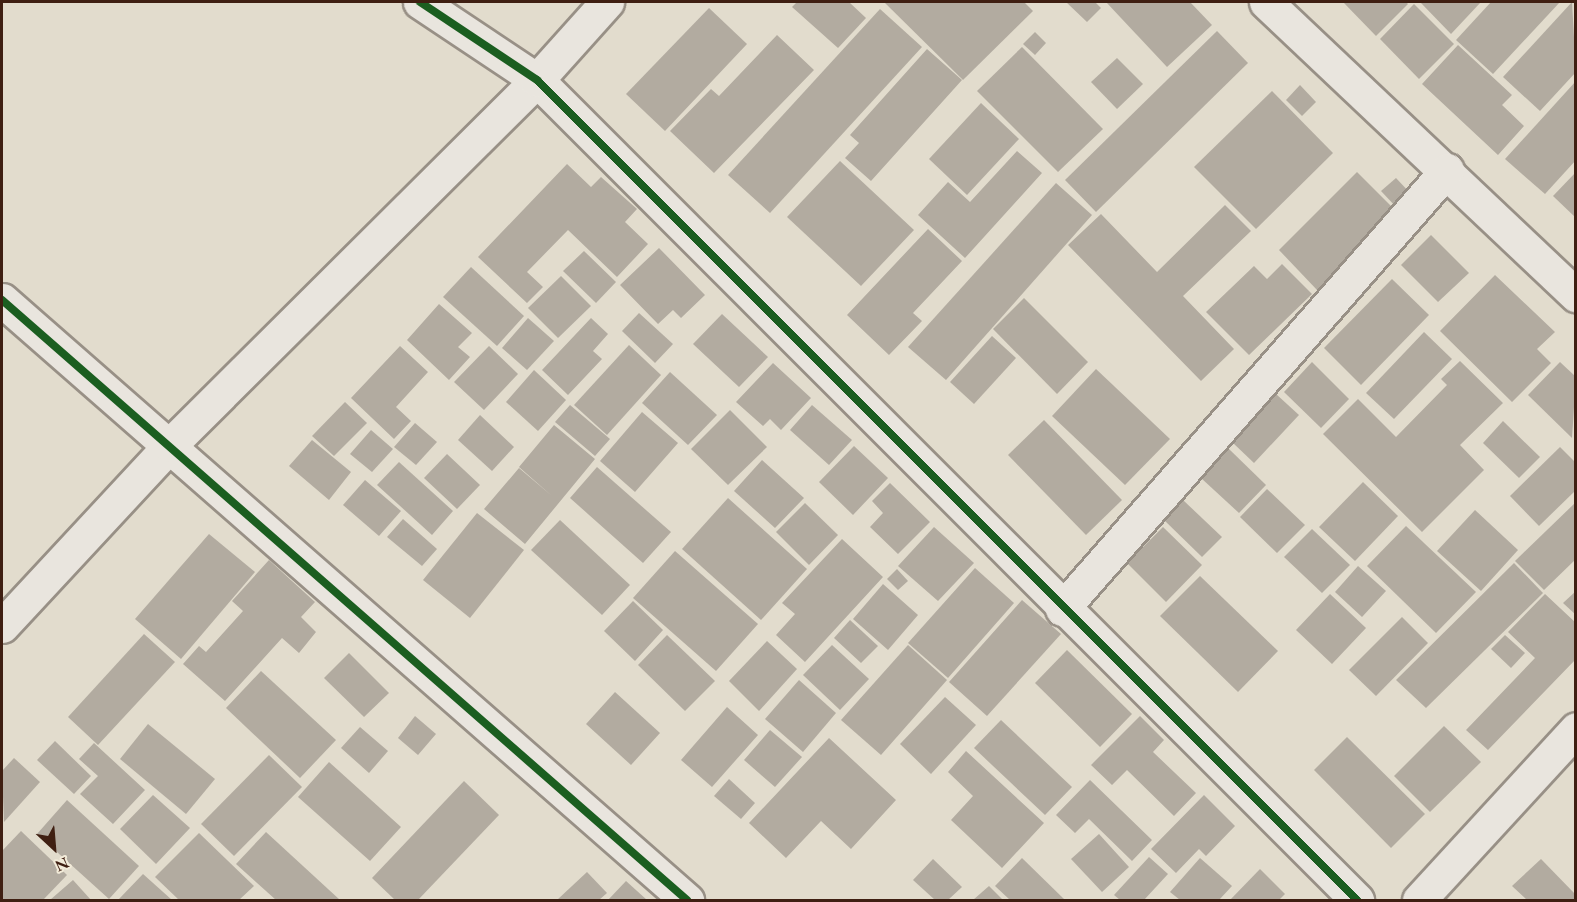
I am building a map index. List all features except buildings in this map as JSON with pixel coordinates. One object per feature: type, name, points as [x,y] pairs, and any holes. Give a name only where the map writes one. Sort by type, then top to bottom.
[{"type":"street","points":[[420,2],[537,80],[1062,609],[1357,900]]},
{"type":"street","points":[[2,626],[170,445],[537,80],[607,2]]},
{"type":"street","points":[[1266,2],[1447,170],[1575,296]]},
{"type":"street","points":[[1062,609],[1447,170]]},
{"type":"street","points":[[2,300],[687,900]]},
{"type":"street","points":[[1419,900],[1575,729]]},
{"type":"cycle path","points":[[420,2],[537,80],[1357,900]]},
{"type":"cycle path","points":[[2,300],[687,900]]}]
